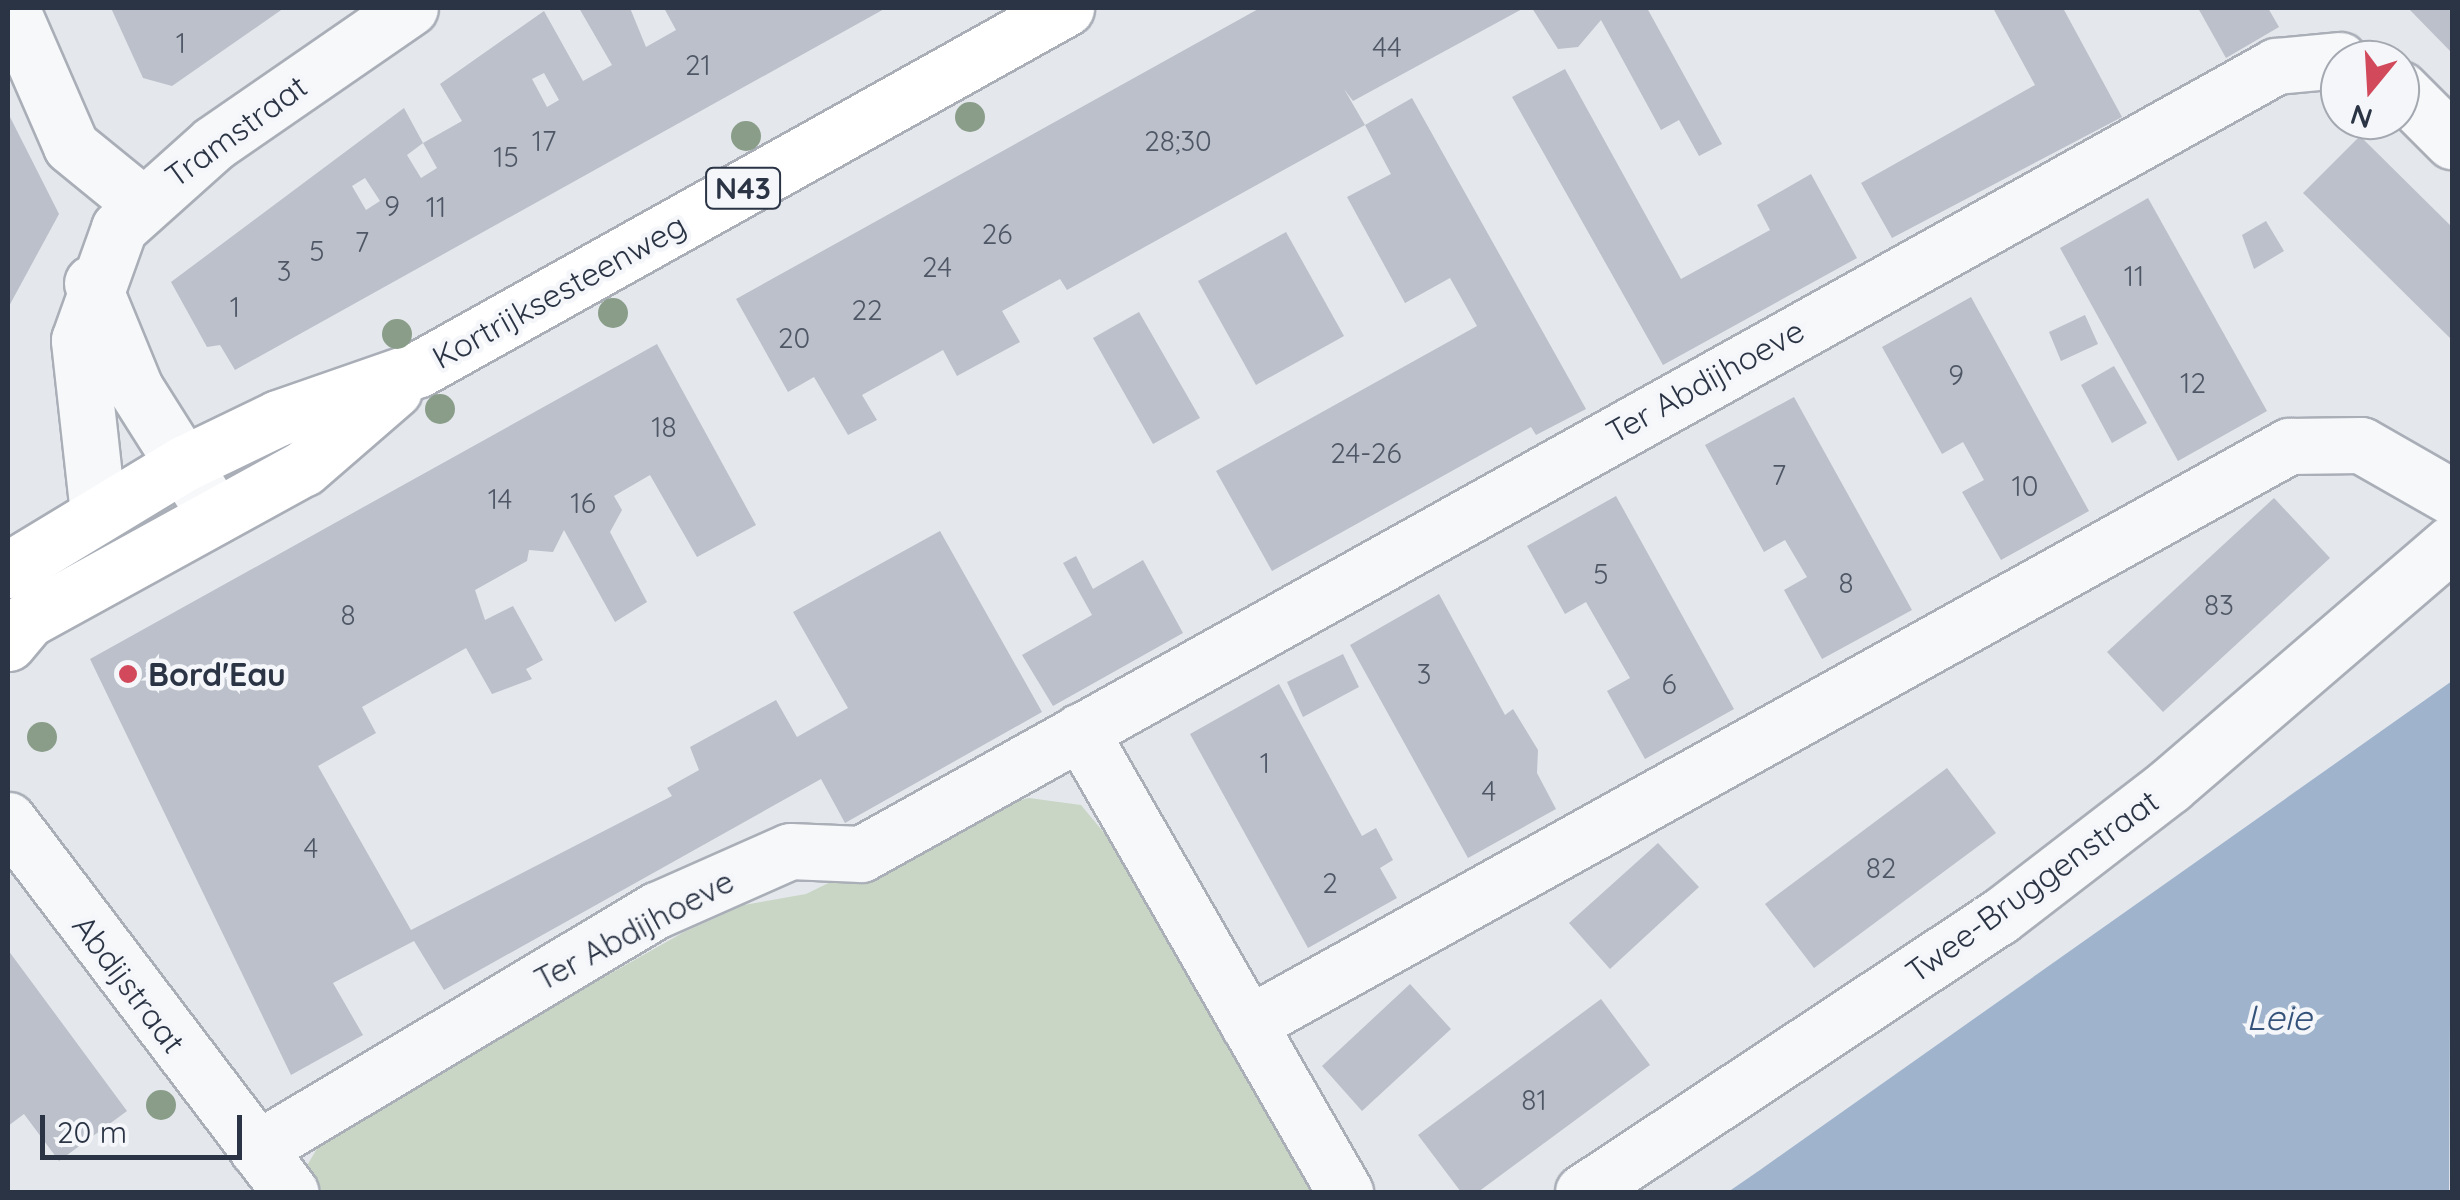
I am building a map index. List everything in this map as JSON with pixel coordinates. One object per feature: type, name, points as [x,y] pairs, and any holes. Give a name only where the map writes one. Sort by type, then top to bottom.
[{"type":"main road","name":"Kortrijksesteenweg","points":[[185,463],[278,418],[420,369],[1066,8]]},
{"type":"main road","name":"Kortrijksesteenweg","points":[[17,631],[304,468],[420,369]]},
{"type":"main road","name":"N43","points":[[8,570],[185,463]]},
{"type":"street","points":[[11,8],[72,146],[142,202]]},
{"type":"street","name":"Tramstraat","points":[[98,513],[77,373],[92,283],[142,202],[410,8]]},
{"type":"street","name":"Ter Abdijhoeve","points":[[257,1149],[657,910],[790,851],[860,854],[2276,66],[2320,62]]},
{"type":"street","points":[[2420,110],[2452,141]]},
{"type":"street","points":[[92,283],[135,388],[216,516]]},
{"type":"street","points":[[1248,1024],[2289,446],[2361,446],[2452,497]]},
{"type":"street","name":"Twee-Bruggenstraat","points":[[1583,1192],[1999,917],[2169,786],[2452,544]]},
{"type":"street","points":[[1080,731],[1345,1192]]},
{"type":"street","name":"Abdijstraat","points":[[8,820],[290,1192]]},
{"type":"green space","points":[[1029,798],[1081,805],[1115,846],[1312,1192],[323,1192],[305,1169],[325,1135],[684,932],[744,905],[806,894],[978,810]]},
{"type":"water","name":"Leie","points":[[2452,681],[2449,1192],[1728,1192],[1760,1170]]},
{"type":"building","points":[[111,8],[284,8],[172,86],[143,78]]},
{"type":"building","points":[[579,8],[630,8],[646,47],[676,30],[664,8],[886,8],[235,370],[220,345],[207,347],[171,282],[404,108],[423,143],[462,121],[440,84],[544,11],[583,81],[612,65]],"holes":[[[544,73],[559,100],[547,107],[532,79]],[[423,143],[437,168],[421,178],[407,155]],[[365,178],[380,201],[366,210],[352,186]]]},
{"type":"building","points":[[1260,8],[1524,8],[1353,101],[1344,89],[1365,125],[1067,290],[1060,279],[1002,311],[1020,342],[957,376],[943,350],[862,395],[877,420],[848,435],[814,377],[788,392],[736,299]]},
{"type":"building","points":[[1532,8],[1647,8],[1722,144],[1699,156],[1679,120],[1661,130],[1601,20],[1578,47],[1558,49]]},
{"type":"building","points":[[1993,8],[2063,8],[2122,117],[1892,238],[1861,183],[2035,85]]},
{"type":"building","points":[[2198,8],[2268,8],[2279,27],[2226,58]]},
{"type":"building","points":[[2408,8],[2452,8],[2452,53]]},
{"type":"building","points":[[1565,69],[1681,279],[1770,230],[1757,205],[1811,174],[1857,258],[1663,365],[1512,97]]},
{"type":"building","points":[[1412,98],[1586,409],[1536,435],[1531,427],[1272,571],[1216,471],[1477,326],[1450,278],[1405,303],[1347,197],[1391,174],[1365,125]]},
{"type":"building","points":[[8,113],[59,214],[8,308]]},
{"type":"building","points":[[2356,140],[2364,140],[2452,227],[2452,340],[2303,193]]},
{"type":"building","points":[[2148,198],[2267,411],[2178,461],[2060,248]]},
{"type":"building","points":[[2266,221],[2284,251],[2254,269],[2242,235]]},
{"type":"building","points":[[1286,232],[1344,336],[1256,385],[1198,281]]},
{"type":"building","points":[[1971,297],[2089,511],[2001,560],[1962,492],[1984,480],[1963,442],[1942,454],[1882,347]]},
{"type":"building","points":[[1139,312],[1200,418],[1153,444],[1093,338]]},
{"type":"building","points":[[2085,315],[2098,344],[2061,361],[2049,332]]},
{"type":"building","points":[[657,344],[756,525],[697,557],[650,475],[614,496],[622,510],[610,532],[647,602],[615,622],[564,530],[553,552],[529,550],[527,561],[475,590],[485,620],[513,606],[543,660],[526,669],[532,679],[492,694],[466,648],[362,707],[376,733],[318,766],[411,930],[672,796],[667,788],[699,770],[690,747],[776,700],[797,737],[848,708],[793,612],[940,531],[1042,712],[845,823],[821,779],[444,990],[414,941],[333,983],[363,1035],[291,1075],[90,659]]},
{"type":"building","points":[[2114,366],[2147,423],[2112,443],[2081,385]]},
{"type":"building","points":[[1794,397],[1912,610],[1822,659],[1784,590],[1807,577],[1785,540],[1764,552],[1705,445]]},
{"type":"building","points":[[1616,496],[1734,709],[1645,759],[1607,691],[1630,678],[1586,602],[1565,614],[1527,546]]},
{"type":"building","points":[[2274,498],[2330,558],[2163,712],[2107,652]]},
{"type":"building","points":[[1076,556],[1093,589],[1143,560],[1183,633],[1053,706],[1022,655],[1092,615],[1063,563]]},
{"type":"building","points":[[1439,594],[1505,715],[1513,709],[1538,750],[1537,773],[1556,809],[1468,858],[1350,645]]},
{"type":"building","points":[[1343,654],[1359,687],[1303,717],[1287,682]]},
{"type":"building","points":[[1279,684],[1362,836],[1376,828],[1393,860],[1380,868],[1397,898],[1308,948],[1190,734]]},
{"type":"building","points":[[1947,768],[1996,833],[1814,968],[1765,904]]},
{"type":"building","points":[[1658,843],[1699,887],[1610,969],[1569,923]]},
{"type":"building","points":[[8,950],[127,1111],[59,1161],[24,1114],[8,1126]]},
{"type":"building","points":[[1410,984],[1451,1029],[1362,1111],[1322,1066]]},
{"type":"building","points":[[1601,999],[1650,1065],[1478,1192],[1461,1192],[1418,1135]]},
{"type":"place","name":"Bord'Eau","points":[[128,674]]}]
